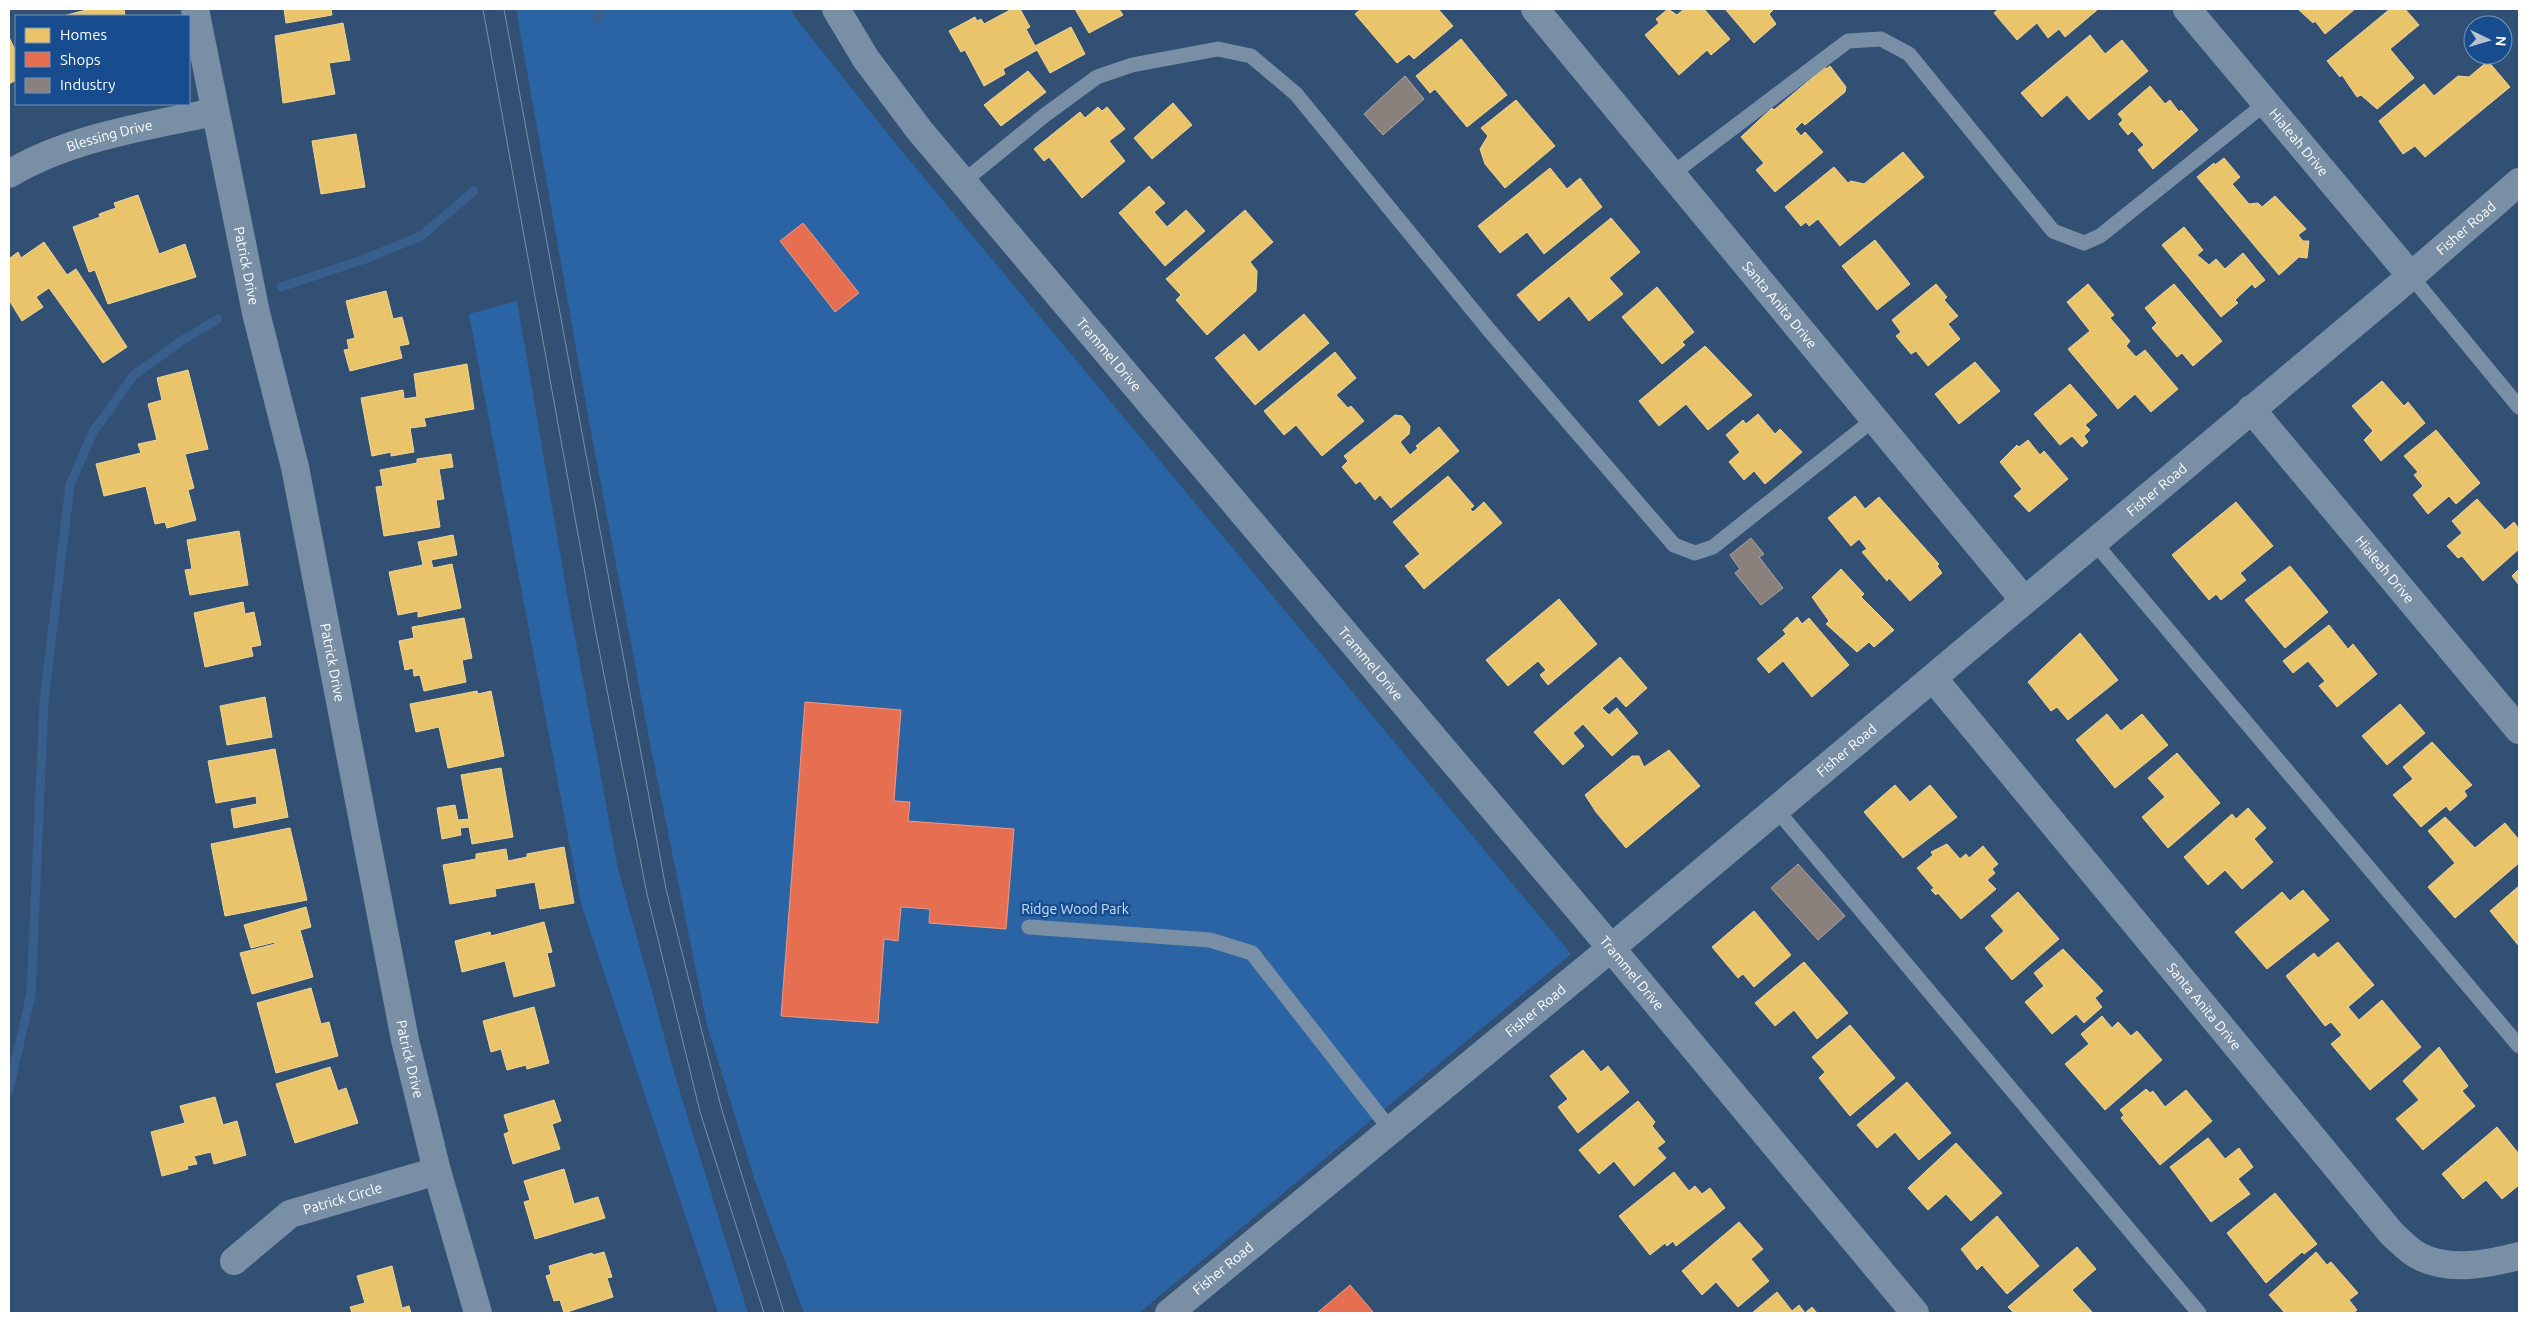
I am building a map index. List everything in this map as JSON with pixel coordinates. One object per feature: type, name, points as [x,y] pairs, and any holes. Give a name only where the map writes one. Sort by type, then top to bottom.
[{"type":"street","name":"Patrick Drive","points":[[195,9],[214,112],[256,314],[294,467],[406,1040],[437,1171],[478,1313]]},
{"type":"street","name":"Santa Anita Drive","points":[[1535,9],[2024,600]]},
{"type":"street","name":"Hialeah Drive","points":[[2187,9],[2410,276]]},
{"type":"street","name":"Trammel Drive","points":[[840,10],[866,59],[920,130],[1915,1313]]},
{"type":"street","name":"Blessing Drive","points":[[9,174],[40,157],[69,147],[151,125],[214,112]]},
{"type":"street","name":"Fisher Road","points":[[1169,1313],[1390,1128],[1610,949],[2410,276],[2519,182]]},
{"type":"street","name":"Hialeah Drive","points":[[2251,409],[2519,730]]},
{"type":"street","name":"Santa Anita Drive","points":[[1933,678],[2392,1234],[2419,1256],[2444,1265],[2476,1264],[2516,1257]]},
{"type":"street","name":"Patrick Circle","points":[[234,1262],[290,1214],[437,1171]]},
{"type":"lane","points":[[1672,174],[1848,41],[1881,39],[1909,54],[2054,231],[2084,243],[2100,236],[2266,103]]},
{"type":"lane","points":[[964,181],[1044,115],[1097,77],[1132,65],[1218,49],[1251,56],[1296,94],[1489,330],[1674,545],[1695,553],[1713,547],[1874,420]]},
{"type":"lane","points":[[2410,276],[2519,407]]},
{"type":"lane","points":[[2094,542],[2519,1046]]},
{"type":"lane","points":[[1776,809],[2199,1313]]},
{"type":"lane","points":[[1029,927],[1210,940],[1252,953],[1390,1128]]},
{"type":"green space","name":"Ridge Wood Park","points":[[516,9],[791,9],[794,16],[896,144],[1571,954],[1139,1313],[804,1313],[755,1181],[707,1025],[648,733],[589,421]]},
{"type":"green space","points":[[517,301],[567,594],[618,869],[676,1079],[748,1313],[718,1313],[581,904],[469,314]]},
{"type":"building: Homes","points":[[90,9],[124,9],[125,15],[67,15]]},
{"type":"building: Homes","points":[[284,9],[331,9],[332,15],[286,23]]},
{"type":"building: Homes","points":[[1012,9],[1020,9],[1030,27],[1026,29],[1035,46],[1071,27],[1085,54],[1050,73],[1037,50],[1003,69],[1005,74],[984,86],[965,50],[961,52],[949,31],[975,17],[977,21],[981,19],[984,24]]},
{"type":"building: Homes","points":[[1075,9],[1119,9],[1123,15],[1089,33]]},
{"type":"building: Homes","points":[[1361,9],[1438,9],[1453,26],[1414,59],[1409,54],[1397,63],[1355,14]]},
{"type":"building: Homes","points":[[1668,9],[1677,15],[1684,9],[1704,9],[1730,39],[1711,55],[1707,50],[1679,75],[1645,35],[1659,23],[1656,19]]},
{"type":"building: Homes","points":[[1725,9],[1774,9],[1769,14],[1776,24],[1754,43]]},
{"type":"building: Homes","points":[[1999,9],[2097,10],[2065,37],[2059,29],[2048,38],[2037,23],[2017,40],[1994,13]]},
{"type":"building: Homes","points":[[2298,9],[2355,9],[2325,34],[2315,21],[2313,23]]},
{"type":"building: Homes","points":[[2390,9],[2405,9],[2419,25],[2390,49],[2414,78],[2377,109],[2361,95],[2357,97],[2342,75],[2340,77],[2327,61]]},
{"type":"building: Homes","points":[[343,23],[350,60],[329,63],[335,94],[283,103],[275,36]]},
{"type":"building: Homes","points":[[2090,35],[2105,54],[2122,40],[2148,71],[2089,120],[2067,95],[2042,117],[2021,93]]},
{"type":"building: Homes","points":[[9,37],[15,50],[15,81],[9,84]]},
{"type":"building: Homes","points":[[1461,39],[1507,95],[1467,127],[1435,89],[1430,93],[1416,76]]},
{"type":"building: Homes","points":[[2483,65],[2491,65],[2510,87],[2425,157],[2415,146],[2403,154],[2379,121],[2424,84],[2434,96],[2458,76],[2469,77]]},
{"type":"building: Homes","points":[[1830,66],[1846,87],[1845,92],[1805,125],[1802,122],[1795,129],[1801,136],[1805,132],[1823,152],[1775,192],[1756,170],[1764,163],[1741,137],[1772,108],[1774,110],[1825,67],[1826,69]]},
{"type":"building: Homes","points":[[1028,71],[1046,92],[1001,126],[984,105]]},
{"type":"building: Homes","points":[[2150,86],[2165,104],[2170,100],[2179,112],[2181,110],[2198,130],[2153,169],[2138,150],[2144,145],[2132,131],[2128,135],[2119,124],[2123,120],[2118,114]]},
{"type":"building: Homes","points":[[1516,100],[1555,146],[1505,188],[1485,164],[1480,149],[1488,136],[1481,128]]},
{"type":"building: Homes","points":[[1173,103],[1192,125],[1152,159],[1134,138]]},
{"type":"building: Homes","points":[[1098,107],[1102,111],[1107,107],[1125,129],[1109,141],[1125,161],[1082,198],[1049,157],[1044,161],[1034,149],[1080,112],[1085,118]]},
{"type":"building: Homes","points":[[356,134],[365,187],[321,194],[312,141]]},
{"type":"building: Homes","points":[[1903,152],[1924,177],[1840,246],[1818,219],[1809,226],[1806,222],[1801,226],[1785,207],[1834,167],[1848,183],[1851,181],[1864,184]]},
{"type":"building: Homes","points":[[2224,158],[2240,177],[2232,184],[2249,204],[2258,203],[2262,207],[2275,196],[2306,229],[2298,235],[2303,241],[2309,241],[2307,258],[2299,257],[2279,275],[2197,177],[2214,163],[2215,165]]},
{"type":"building: Homes","points":[[1550,168],[1567,189],[1580,178],[1602,207],[1544,254],[1527,232],[1500,253],[1478,226]]},
{"type":"building: Homes","points":[[1149,186],[1165,203],[1154,212],[1167,227],[1186,210],[1205,231],[1165,266],[1119,213]]},
{"type":"building: Homes","points":[[138,195],[159,254],[185,244],[196,277],[108,304],[95,270],[89,272],[73,227],[100,217],[99,214],[116,208],[114,203]]},
{"type":"building: Homes","points":[[1245,210],[1273,242],[1250,262],[1257,271],[1256,291],[1207,335],[1176,300],[1181,295],[1166,279]]},
{"type":"building: Homes","points":[[1611,218],[1640,252],[1609,278],[1623,294],[1589,321],[1569,296],[1539,321],[1517,295]]},
{"type":"building: Homes","points":[[2184,227],[2203,250],[2197,255],[2209,265],[2216,259],[2225,269],[2243,253],[2265,280],[2255,288],[2252,284],[2235,300],[2238,303],[2221,317],[2162,245]]},
{"type":"building: Homes","points":[[1875,240],[1910,284],[1877,310],[1842,266]]},
{"type":"building: Homes","points":[[44,242],[67,275],[76,269],[127,347],[103,363],[49,288],[36,297],[43,307],[22,321],[9,300],[9,259],[18,252],[21,258]]},
{"type":"building: Homes","points":[[1936,284],[1947,297],[1944,300],[1958,316],[1948,324],[1960,339],[1928,366],[1916,351],[1911,354],[1896,336],[1901,332],[1892,320]]},
{"type":"building: Homes","points":[[2088,284],[2114,315],[2110,318],[2130,341],[2126,346],[2136,357],[2145,350],[2178,389],[2151,412],[2135,394],[2118,409],[2068,349],[2090,331],[2067,302]]},
{"type":"building: Homes","points":[[2174,284],[2222,341],[2193,366],[2182,353],[2177,357],[2152,328],[2157,323],[2145,308]]},
{"type":"building: Homes","points":[[1657,287],[1694,332],[1682,342],[1685,345],[1662,364],[1622,317]]},
{"type":"building: Homes","points":[[386,291],[393,319],[402,317],[409,344],[399,346],[402,358],[350,371],[344,350],[349,349],[347,340],[355,338],[346,301]]},
{"type":"building: Homes","points":[[1304,314],[1329,343],[1255,405],[1215,358],[1244,334],[1259,352]]},
{"type":"building: Homes","points":[[1705,346],[1752,395],[1708,430],[1686,404],[1659,426],[1639,401]]},
{"type":"building: Homes","points":[[1335,352],[1356,378],[1336,395],[1348,408],[1351,406],[1364,421],[1322,456],[1296,425],[1284,435],[1264,411]]},
{"type":"building: Homes","points":[[1975,362],[2000,391],[1959,424],[1935,394]]},
{"type":"building: Homes","points":[[467,364],[474,409],[424,418],[426,426],[410,428],[414,452],[391,456],[391,452],[372,456],[361,398],[403,390],[404,399],[417,397],[414,374]]},
{"type":"building: Homes","points":[[188,370],[208,449],[185,454],[194,488],[188,490],[196,520],[167,528],[165,522],[155,524],[146,486],[104,496],[96,464],[141,453],[138,444],[157,440],[148,404],[162,400],[157,378]]},
{"type":"building: Homes","points":[[2382,381],[2404,406],[2408,402],[2425,423],[2381,461],[2364,440],[2373,431],[2352,406]]},
{"type":"building: Homes","points":[[2070,384],[2097,415],[2085,425],[2090,430],[2084,436],[2088,442],[2082,447],[2072,436],[2060,445],[2034,414]]},
{"type":"building: Homes","points":[[1758,414],[1775,434],[1780,429],[1802,452],[1765,484],[1754,471],[1744,480],[1729,462],[1740,452],[1726,435],[1743,420],[1746,424]]},
{"type":"building: Homes","points":[[1395,415],[1402,416],[1410,426],[1409,434],[1400,442],[1410,455],[1418,448],[1416,446],[1439,427],[1459,451],[1391,508],[1380,495],[1375,500],[1360,481],[1356,484],[1342,467],[1348,461],[1344,456]]},
{"type":"building: Homes","points":[[2436,430],[2480,483],[2456,504],[2449,496],[2428,514],[2413,495],[2423,486],[2414,475],[2418,472],[2404,456]]},
{"type":"building: Homes","points":[[2028,440],[2040,455],[2044,451],[2068,479],[2029,512],[2014,496],[2022,489],[2000,462],[2017,445],[2019,447]]},
{"type":"building: Homes","points":[[451,454],[453,467],[439,469],[444,499],[436,500],[440,527],[384,536],[376,487],[383,486],[380,470],[417,463],[417,459]]},
{"type":"building: Homes","points":[[1448,476],[1474,506],[1470,509],[1473,512],[1484,502],[1502,523],[1424,589],[1405,566],[1420,554],[1393,522]]},
{"type":"building: Homes","points":[[1855,496],[1865,509],[1879,497],[1939,564],[1937,566],[1942,573],[1910,601],[1889,578],[1887,581],[1862,552],[1867,549],[1859,539],[1851,546],[1828,518]]},
{"type":"building: Homes","points":[[2477,499],[2505,530],[2514,522],[2519,529],[2519,549],[2483,581],[2462,556],[2458,558],[2447,546],[2462,533],[2452,521]]},
{"type":"building: Homes","points":[[2236,502],[2273,546],[2240,573],[2246,580],[2221,600],[2216,594],[2209,600],[2172,555]]},
{"type":"building: Homes","points":[[239,531],[248,585],[190,595],[185,570],[192,569],[187,540]]},
{"type":"building: Homes","points":[[453,535],[457,555],[431,560],[433,568],[452,564],[461,608],[418,617],[418,611],[398,615],[389,572],[423,565],[418,542]]},
{"type":"building: Homes","points":[[2290,566],[2328,612],[2285,648],[2245,600]]},
{"type":"building: Homes","points":[[1841,569],[1864,594],[1861,597],[1894,630],[1874,647],[1869,642],[1857,652],[1826,624],[1829,621],[1812,597]]},
{"type":"building: Homes","points":[[2519,569],[2519,585],[2512,576]]},
{"type":"building: Homes","points":[[1559,599],[1597,644],[1548,685],[1540,675],[1546,670],[1538,661],[1508,686],[1486,660]]},
{"type":"building: Homes","points":[[243,602],[245,614],[254,612],[261,645],[251,647],[253,656],[205,667],[194,613]]},
{"type":"building: Homes","points":[[1797,617],[1802,624],[1809,618],[1849,665],[1812,697],[1783,661],[1769,673],[1757,659],[1786,634],[1783,630]]},
{"type":"building: Homes","points":[[464,618],[472,658],[462,660],[466,682],[424,691],[420,675],[414,676],[413,668],[405,670],[399,641],[414,638],[412,627]]},
{"type":"building: Homes","points":[[2329,625],[2348,649],[2353,644],[2377,674],[2337,707],[2319,686],[2325,681],[2308,661],[2293,673],[2283,661]]},
{"type":"building: Homes","points":[[2080,633],[2118,680],[2068,720],[2057,707],[2051,711],[2028,682]]},
{"type":"building: Homes","points":[[1620,657],[1647,688],[1626,707],[1616,696],[1602,708],[1609,715],[1617,708],[1638,733],[1612,756],[1583,724],[1573,733],[1584,746],[1563,765],[1534,732]]},
{"type":"building: Homes","points":[[477,691],[478,694],[491,691],[504,756],[448,768],[439,727],[416,732],[410,704]]},
{"type":"building: Homes","points":[[265,697],[272,737],[227,745],[220,706]]},
{"type":"building: Homes","points":[[2400,704],[2425,733],[2387,765],[2362,736]]},
{"type":"building: Homes","points":[[2107,714],[2121,731],[2142,714],[2168,745],[2115,788],[2076,740]]},
{"type":"building: Homes","points":[[2432,742],[2472,785],[2464,791],[2467,796],[2450,811],[2446,806],[2421,827],[2393,795],[2413,779],[2403,767]]},
{"type":"building: Homes","points":[[275,749],[288,817],[234,828],[231,809],[257,804],[256,796],[216,803],[208,761]]},
{"type":"building: Homes","points":[[1669,750],[1700,786],[1626,848],[1596,812],[1585,795],[1632,756],[1639,756],[1644,767]]},
{"type":"building: Homes","points":[[2177,753],[2220,803],[2168,848],[2142,817],[2165,797],[2148,778]]},
{"type":"building: Homes","points":[[501,768],[513,837],[472,844],[469,827],[460,828],[461,835],[442,839],[437,808],[455,805],[458,820],[469,819],[461,775]]},
{"type":"building: Homes","points":[[1895,785],[1910,802],[1930,785],[1957,817],[1903,858],[1864,812]]},
{"type":"building: Homes","points":[[2248,808],[2266,828],[2254,839],[2273,862],[2242,889],[2225,870],[2208,885],[2184,857],[2232,814],[2236,819]]},
{"type":"building: Homes","points":[[2445,817],[2475,848],[2505,823],[2519,840],[2519,863],[2455,918],[2428,887],[2455,863],[2428,831]]},
{"type":"building: Homes","points":[[290,828],[307,900],[225,916],[211,844]]},
{"type":"building: Homes","points":[[1947,844],[1960,859],[1966,854],[1969,858],[1983,846],[1998,864],[1992,869],[1995,873],[1987,880],[1996,889],[1961,919],[1938,893],[1936,895],[1931,890],[1934,888],[1917,868],[1933,855],[1931,852]]},
{"type":"building: Homes","points":[[564,847],[574,903],[540,909],[535,882],[495,889],[496,896],[450,904],[443,865],[476,859],[476,854],[506,849],[508,861],[527,857],[527,854]]},
{"type":"building: Homes","points":[[2519,886],[2519,946],[2490,911]]},
{"type":"building: Homes","points":[[2303,890],[2329,920],[2267,969],[2235,932],[2282,892],[2290,901]]},
{"type":"building: Homes","points":[[2018,892],[2059,939],[2012,980],[1985,948],[2004,931],[1991,916]]},
{"type":"building: Homes","points":[[306,907],[311,927],[300,930],[313,977],[252,994],[240,953],[275,944],[275,942],[251,948],[244,925]]},
{"type":"building: Homes","points":[[1754,911],[1791,955],[1754,987],[1743,974],[1738,978],[1712,947]]},
{"type":"building: Homes","points":[[544,922],[552,952],[547,953],[555,986],[514,997],[505,961],[462,972],[455,941],[490,932],[491,936]]},
{"type":"building: Homes","points":[[2338,942],[2374,985],[2348,1007],[2359,1020],[2382,1000],[2421,1047],[2370,1090],[2331,1044],[2342,1035],[2331,1022],[2325,1026],[2286,976],[2314,953],[2318,958]]},
{"type":"building: Homes","points":[[2063,949],[2103,991],[2095,998],[2102,1007],[2084,1023],[2076,1014],[2052,1034],[2025,1002],[2044,986],[2034,973]]},
{"type":"building: Homes","points":[[1804,962],[1848,1013],[1817,1039],[1794,1010],[1775,1026],[1755,1003]]},
{"type":"building: Homes","points":[[311,988],[321,1024],[329,1022],[338,1056],[276,1073],[257,1003]]},
{"type":"building: Homes","points":[[534,1007],[549,1063],[527,1069],[526,1065],[507,1070],[501,1049],[491,1052],[483,1021]]},
{"type":"building: Homes","points":[[2102,1016],[2112,1028],[2118,1022],[2131,1036],[2137,1031],[2162,1060],[2105,1110],[2065,1064],[2089,1044],[2081,1034]]},
{"type":"building: Homes","points":[[1850,1025],[1895,1078],[1850,1116],[1819,1078],[1825,1072],[1812,1057]]},
{"type":"building: Homes","points":[[2439,1047],[2468,1086],[2462,1091],[2475,1106],[2423,1150],[2396,1119],[2419,1100],[2403,1081]]},
{"type":"building: Homes","points":[[1583,1050],[1601,1072],[1608,1066],[1629,1092],[1578,1133],[1558,1107],[1568,1099],[1550,1076]]},
{"type":"building: Homes","points":[[330,1067],[338,1091],[346,1088],[358,1123],[295,1143],[276,1084]]},
{"type":"building: Homes","points":[[1907,1082],[1951,1133],[1919,1160],[1895,1132],[1877,1148],[1857,1125]]},
{"type":"building: Homes","points":[[2146,1089],[2150,1093],[2153,1091],[2165,1107],[2186,1090],[2212,1121],[2160,1165],[2121,1118],[2124,1115],[2120,1110]]},
{"type":"building: Homes","points":[[215,1097],[223,1125],[237,1121],[246,1155],[214,1164],[211,1152],[194,1156],[197,1164],[187,1166],[188,1169],[162,1176],[151,1132],[185,1123],[180,1106]]},
{"type":"building: Homes","points":[[554,1100],[561,1121],[552,1124],[560,1149],[513,1164],[504,1134],[509,1132],[504,1115]]},
{"type":"building: Homes","points":[[1638,1101],[1655,1122],[1652,1126],[1665,1142],[1657,1148],[1666,1158],[1634,1186],[1614,1161],[1599,1174],[1579,1150]]},
{"type":"building: Homes","points":[[2497,1127],[2519,1154],[2519,1185],[2502,1199],[2486,1180],[2463,1199],[2442,1174]]},
{"type":"building: Homes","points":[[2208,1138],[2225,1159],[2239,1148],[2253,1167],[2238,1179],[2250,1194],[2211,1222],[2170,1167]]},
{"type":"building: Homes","points":[[1956,1143],[2002,1193],[1971,1221],[1946,1194],[1928,1210],[1908,1188]]},
{"type":"building: Homes","points":[[564,1169],[574,1204],[598,1197],[605,1218],[535,1239],[524,1202],[530,1200],[524,1181]]},
{"type":"building: Homes","points":[[1674,1172],[1689,1191],[1695,1186],[1702,1194],[1710,1188],[1725,1208],[1676,1246],[1673,1241],[1667,1246],[1665,1243],[1650,1255],[1619,1216]]},
{"type":"building: Homes","points":[[2275,1193],[2317,1244],[2304,1254],[2302,1252],[2266,1283],[2227,1233]]},
{"type":"building: Homes","points":[[1997,1216],[2039,1266],[2007,1294],[1982,1265],[1977,1270],[1961,1249]]},
{"type":"building: Homes","points":[[1739,1222],[1763,1249],[1751,1259],[1769,1281],[1738,1307],[1716,1282],[1702,1295],[1682,1271]]},
{"type":"building: Homes","points":[[2077,1247],[2096,1269],[2072,1290],[2093,1313],[2014,1313],[2008,1307]]},
{"type":"building: Homes","points":[[604,1252],[612,1277],[607,1278],[613,1297],[564,1313],[560,1300],[554,1301],[546,1276],[551,1274],[549,1266],[592,1253],[593,1255]]},
{"type":"building: Homes","points":[[2316,1252],[2327,1265],[2331,1262],[2358,1293],[2349,1300],[2357,1310],[2353,1313],[2285,1313],[2269,1295]]},
{"type":"building: Homes","points":[[392,1266],[402,1308],[409,1306],[411,1313],[352,1313],[350,1307],[365,1303],[357,1276]]},
{"type":"building: Homes","points":[[1777,1292],[1792,1311],[1799,1305],[1805,1313],[1752,1313]]},
{"type":"building: Homes","points":[[1812,1307],[1817,1313],[1805,1313]]},
{"type":"building: Shops","points":[[803,223],[859,293],[835,312],[780,241]]},
{"type":"building: Shops","points":[[805,702],[901,710],[894,801],[910,802],[908,821],[1014,829],[1006,929],[929,923],[930,909],[901,907],[898,941],[884,939],[878,1023],[781,1016]]},
{"type":"building: Shops","points":[[1350,1285],[1374,1313],[1317,1313]]},
{"type":"building: Industry","points":[[1405,76],[1424,99],[1383,135],[1364,114]]},
{"type":"building: Industry","points":[[1751,538],[1764,554],[1759,557],[1783,588],[1761,605],[1735,573],[1740,569],[1730,555]]},
{"type":"building: Industry","points":[[1798,864],[1845,916],[1818,940],[1771,888]]},
{"type":"waterway","points":[[596,19],[602,9]]},
{"type":"waterway","points":[[281,287],[365,259],[421,236],[474,191]]},
{"type":"waterway","points":[[9,1089],[31,994],[44,701],[70,485],[93,432],[134,375],[181,341],[218,319]]},
{"type":"tram line","points":[[483,9],[596,634],[647,894],[700,1112],[764,1313]]},
{"type":"tram line","points":[[504,9],[666,889],[721,1107],[784,1313]]}]
